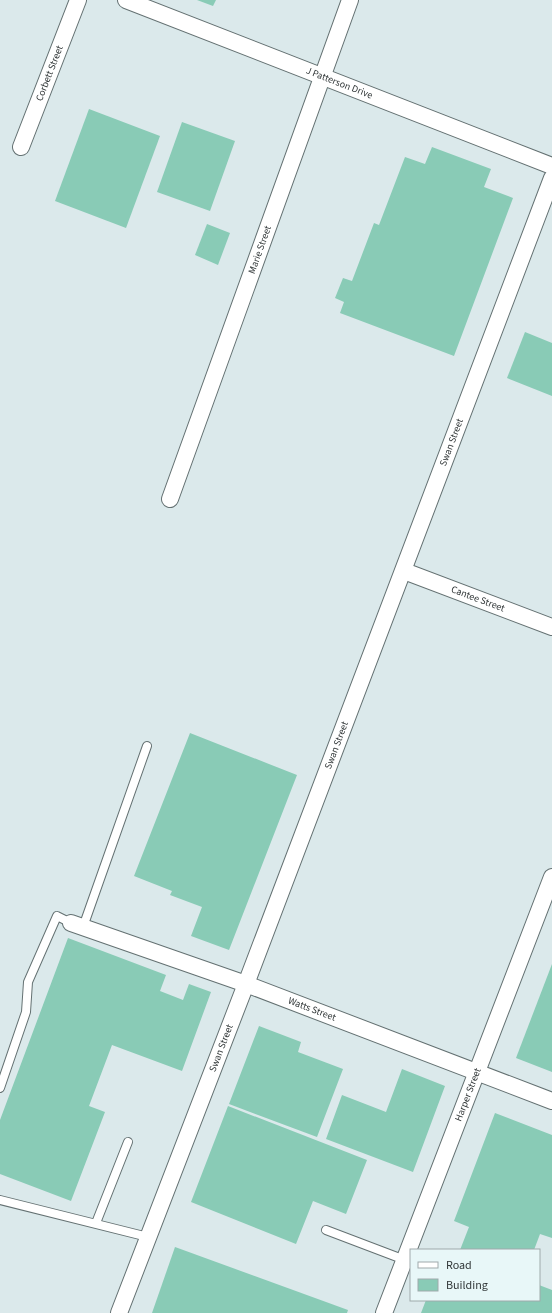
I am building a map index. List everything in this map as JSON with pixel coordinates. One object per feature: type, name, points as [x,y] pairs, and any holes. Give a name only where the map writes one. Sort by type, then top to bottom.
[{"type":"street","name":"Corbett Street","points":[[21,147],[78,0]]},
{"type":"street","name":"J Patterson Drive","points":[[126,0],[552,166]]},
{"type":"street","name":"Marie Street","points":[[170,499],[350,0]]},
{"type":"street","name":"Swan Street","points":[[119,1313],[404,571],[552,178]]},
{"type":"street","name":"Cantee Street","points":[[404,571],[552,627]]},
{"type":"street","name":"Harper Street","points":[[384,1313],[552,877]]},
{"type":"street","name":"Watts Street","points":[[77,925],[246,984],[552,1101]]},
{"type":"lane","points":[[0,1088],[26,1012],[28,982],[57,916],[77,925],[147,746]]},
{"type":"lane","points":[[96,1224],[128,1142]]},
{"type":"lane","points":[[0,1200],[148,1237]]},
{"type":"lane","points":[[326,1230],[405,1260]]},
{"type":"building","points":[[197,0],[216,0],[213,6]]},
{"type":"building","points":[[89,109],[160,136],[126,228],[55,201]]},
{"type":"building","points":[[182,122],[235,141],[210,211],[157,192]]},
{"type":"building","points":[[432,147],[491,169],[484,187],[513,198],[454,356],[340,313],[344,302],[335,298],[343,278],[352,281],[374,223],[379,225],[405,157],[425,164]]},
{"type":"building","points":[[207,224],[230,233],[218,265],[195,255]]},
{"type":"building","points":[[525,332],[552,343],[552,396],[507,378]]},
{"type":"building","points":[[190,733],[297,775],[229,950],[191,936],[202,907],[170,895],[172,891],[134,876]]},
{"type":"building","points":[[68,938],[166,975],[160,991],[183,1000],[189,984],[211,992],[182,1071],[112,1045],[89,1106],[105,1112],[71,1201],[0,1174],[0,1120]]},
{"type":"building","points":[[552,964],[552,1072],[516,1058]]},
{"type":"building","points":[[259,1026],[301,1042],[298,1052],[343,1069],[317,1137],[229,1104]]},
{"type":"building","points":[[402,1069],[445,1086],[413,1172],[326,1139],[342,1095],[386,1112]]},
{"type":"building","points":[[228,1106],[367,1160],[346,1214],[313,1201],[296,1244],[191,1202]]},
{"type":"building","points":[[495,1113],[552,1135],[552,1238],[540,1234],[534,1249],[460,1249],[469,1227],[454,1221]]},
{"type":"building","points":[[175,1247],[348,1310],[347,1313],[152,1313]]},
{"type":"building","points":[[540,1285],[552,1290],[552,1313],[421,1313],[426,1301],[540,1301]]}]
